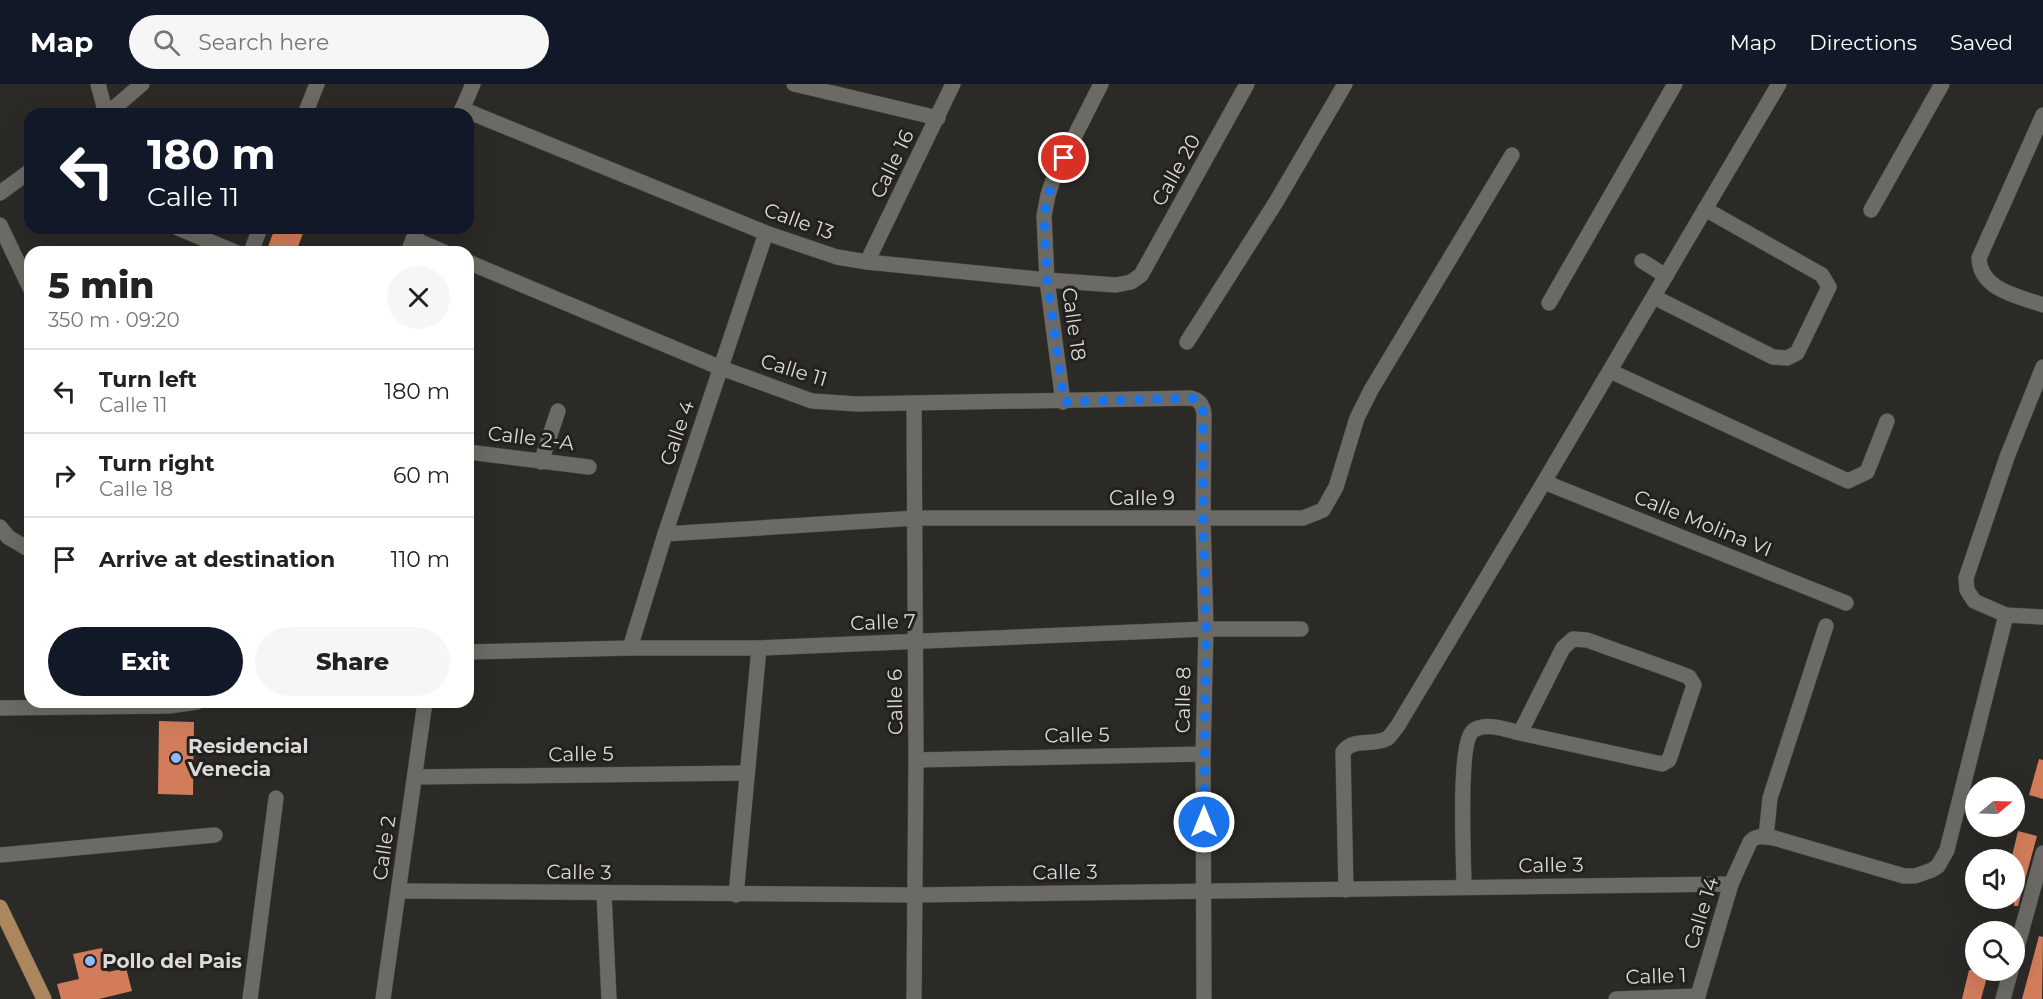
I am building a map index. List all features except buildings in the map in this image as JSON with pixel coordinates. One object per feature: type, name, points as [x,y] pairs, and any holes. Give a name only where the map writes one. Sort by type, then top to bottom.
[{"type":"main road","points":[[0,907],[5,934],[44,999]]},
{"type":"street","points":[[98,84],[105,108]]},
{"type":"street","points":[[114,108],[142,84]]},
{"type":"street","points":[[307,108],[317,84]]},
{"type":"street","points":[[462,108],[472,84]]},
{"type":"street","points":[[794,84],[938,118]]},
{"type":"street","name":"Calle 16","points":[[867,262],[953,84]]},
{"type":"street","name":"Calle 18","points":[[1064,402],[1047,280],[1044,216],[1054,177],[1101,84]]},
{"type":"street","name":"Calle 20","points":[[1142,275],[1248,84]]},
{"type":"street","points":[[1187,342],[1276,202],[1345,84]]},
{"type":"street","points":[[1549,303],[1675,84]]},
{"type":"street","points":[[1346,890],[1342,752],[1346,747],[1354,744],[1388,737],[1397,727],[1610,371],[1657,299],[1666,276],[1709,211],[1779,84]]},
{"type":"street","points":[[1871,210],[1942,84]]},
{"type":"street","points":[[2043,115],[1979,258],[1979,266],[1992,286],[2043,305]]},
{"type":"street","name":"Calle 13","points":[[474,116],[766,233],[837,257],[1047,280],[1124,284],[1142,275]]},
{"type":"street","name":"Calle 9","points":[[665,534],[916,518],[1303,518],[1323,510],[1336,487],[1357,418],[1371,390],[1512,155]]},
{"type":"street","points":[[0,193],[24,175]]},
{"type":"street","points":[[1657,299],[1773,357],[1787,358],[1797,352],[1829,287],[1822,275],[1709,211]]},
{"type":"street","points":[[0,225],[24,275]]},
{"type":"street","name":"Calle 4","points":[[630,648],[665,534],[766,233]]},
{"type":"street","points":[[192,234],[221,246]]},
{"type":"street","points":[[413,240],[428,246]]},
{"type":"street","points":[[1642,261],[1666,276]]},
{"type":"street","name":"Calle 11","points":[[474,265],[721,368],[812,401],[833,404],[914,404],[1191,398],[1201,402]]},
{"type":"street","points":[[2043,367],[2007,457],[1966,578],[1967,590],[1974,601],[2006,615],[2043,617]]},
{"type":"street","points":[[1610,371],[1848,481],[1868,472],[1887,421]]},
{"type":"street","name":"Calle 8","points":[[1201,402],[1204,414],[1203,519],[1206,629],[1203,754],[1204,999]]},
{"type":"street","name":"Calle 6","points":[[914,404],[916,518],[914,999]]},
{"type":"street","points":[[541,462],[558,411]]},
{"type":"street","name":"Calle 2-A","points":[[474,453],[589,467]]},
{"type":"street","name":"Calle Molina VI","points":[[1544,482],[1846,603]]},
{"type":"street","points":[[0,527],[8,537],[24,546]]},
{"type":"street","points":[[1826,626],[1770,798],[1766,837],[1904,876],[1927,872],[1938,866],[1947,850],[2006,615]]},
{"type":"street","name":"Calle 7","points":[[474,652],[759,648],[1206,629],[1301,629]]},
{"type":"street","points":[[1464,887],[1463,772],[1468,737],[1474,730],[1496,727],[1520,733],[1662,765],[1669,760],[1694,685],[1689,677],[1679,673],[1587,640],[1573,639],[1563,648],[1520,733]]},
{"type":"street","points":[[736,895],[759,648]]},
{"type":"street","points":[[0,708],[24,708]]},
{"type":"street","name":"Calle 2","points":[[383,999],[424,708]]},
{"type":"street","name":"Calle 5","points":[[916,759],[1203,754]]},
{"type":"street","name":"Calle 5","points":[[416,777],[747,773]]},
{"type":"street","points":[[250,999],[276,798]]},
{"type":"street","points":[[0,855],[215,835]]},
{"type":"street","name":"Calle 14","points":[[1697,997],[1731,884],[1750,842],[1757,837],[1766,837]]},
{"type":"street","points":[[2024,921],[2043,853]]},
{"type":"street","name":"Calle 3","points":[[399,891],[915,896],[1731,884]]},
{"type":"street","points":[[604,893],[609,999]]},
{"type":"street","points":[[2003,999],[2008,981]]},
{"type":"street","name":"Calle 1","points":[[1616,999],[1697,997]]},
{"type":"place","name":"Residencial Venecia","points":[[176,758]]},
{"type":"place","name":"Pollo del Pais","points":[[90,961]]},
{"type":"route","points":[[1064,158],[1054,177],[1044,216],[1047,280],[1064,402],[1191,398],[1201,402],[1203,408],[1206,629],[1204,822]]}]
